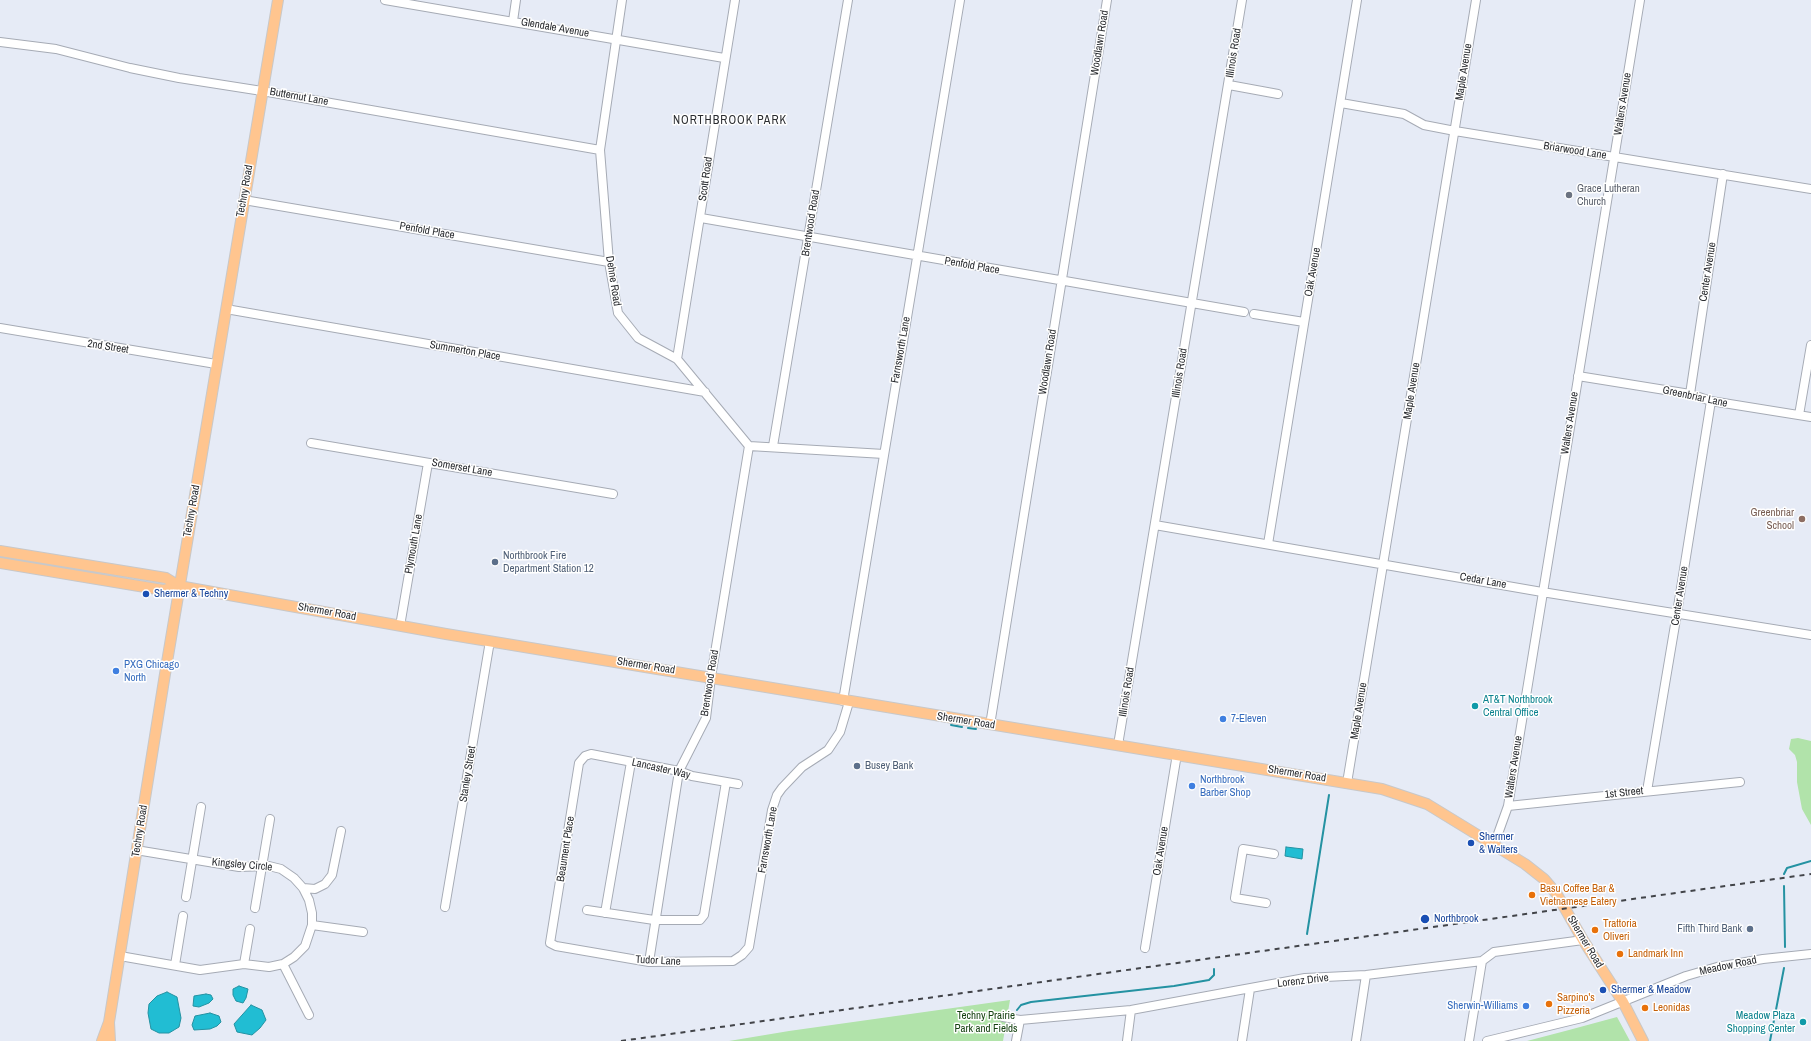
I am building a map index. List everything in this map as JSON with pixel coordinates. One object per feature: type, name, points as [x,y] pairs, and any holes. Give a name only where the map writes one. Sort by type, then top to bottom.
[{"type":"main road","name":"Techny Road","points":[[102,1041],[109,1022],[179,586],[278,0]]},
{"type":"main road","name":"Shermer Road","points":[[0,550],[166,578],[179,586],[400,626],[1382,789],[1427,804],[1494,845],[1544,879],[1556,893],[1583,940],[1623,1002],[1643,1041]]},
{"type":"main road","name":"Shermer Road","points":[[0,563],[163,590],[179,586]]},
{"type":"main road","name":"Techny Road","points":[[109,1022],[110,1041]]},
{"type":"street","name":"Glendale Avenue","points":[[385,0],[405,2],[724,58]]},
{"type":"street","points":[[512,21],[516,0]]},
{"type":"street","name":"Dehne Road","points":[[622,0],[615,39],[600,150],[609,262],[618,313],[638,338],[677,359],[749,446]]},
{"type":"street","name":"Scott Road","points":[[677,359],[701,218],[724,58],[735,0]]},
{"type":"street","name":"Brentwood Road","points":[[773,446],[848,0]]},
{"type":"street","name":"Farnsworth Lane","points":[[742,955],[749,947],[772,810],[778,795],[782,788],[802,767],[828,750],[840,732],[884,454],[960,0]]},
{"type":"street","name":"Woodlawn Road","points":[[990,725],[1061,281],[1108,0]]},
{"type":"street","name":"Illinois Road","points":[[1118,745],[1242,0]]},
{"type":"street","name":"Oak Avenue","points":[[1268,544],[1357,0]]},
{"type":"street","name":"Maple Avenue","points":[[1347,783],[1476,0]]},
{"type":"street","name":"Walters Avenue","points":[[1494,845],[1508,806],[1640,0]]},
{"type":"street","name":"Butternut Lane","points":[[0,42],[56,49],[130,68],[179,78],[600,150]]},
{"type":"street","points":[[1229,85],[1278,94]]},
{"type":"street","name":"Briarwood Lane","points":[[1341,103],[1404,114],[1424,125],[1455,131],[1811,189]]},
{"type":"street","name":"Center Avenue","points":[[1690,394],[1723,174]]},
{"type":"street","name":"Penfold Place","points":[[244,200],[609,262]]},
{"type":"street","name":"Penfold Place","points":[[701,218],[1244,312]]},
{"type":"street","name":"Summerton Place","points":[[226,309],[705,392]]},
{"type":"street","points":[[1254,314],[1304,322]]},
{"type":"street","name":"2nd Street","points":[[0,328],[216,364]]},
{"type":"street","points":[[1799,414],[1811,345]]},
{"type":"street","name":"Greenbriar Lane","points":[[1578,376],[1690,394],[1711,401],[1811,417]]},
{"type":"street","name":"Center Avenue","points":[[1646,791],[1678,613],[1711,401]]},
{"type":"street","name":"Somerset Lane","points":[[311,443],[613,494]]},
{"type":"street","points":[[749,446],[773,446],[884,454]]},
{"type":"street","name":"Brentwood Road","points":[[649,962],[654,920],[679,771],[706,718],[711,677],[749,446]]},
{"type":"street","name":"Plymouth Lane","points":[[400,626],[428,463]]},
{"type":"street","name":"Cedar Lane","points":[[1155,525],[1542,592],[1811,635]]},
{"type":"street","name":"Stanley Street","points":[[445,907],[490,641]]},
{"type":"street","name":"Lancaster Way","points":[[585,756],[592,754],[679,771],[692,776],[738,784]]},
{"type":"street","name":"Oak Avenue","points":[[1145,948],[1176,754]]},
{"type":"street","name":"Beaument Place","points":[[550,943],[580,763],[585,756]]},
{"type":"street","points":[[605,912],[631,762]]},
{"type":"street","points":[[587,910],[654,920],[700,920],[704,915],[726,782]]},
{"type":"street","name":"1st Street","points":[[1508,806],[1740,782]]},
{"type":"street","points":[[186,897],[201,807]]},
{"type":"street","points":[[255,908],[270,819]]},
{"type":"street","points":[[303,888],[315,889],[326,884],[332,875],[341,831]]},
{"type":"street","points":[[1266,903],[1235,898],[1243,849],[1274,854]]},
{"type":"street","name":"Kingsley Circle","points":[[136,850],[192,860],[239,866],[262,866],[281,869],[294,878],[303,888],[309,900],[312,913],[312,925],[304,946],[294,957],[283,964]]},
{"type":"street","points":[[175,964],[183,916]]},
{"type":"street","points":[[312,925],[363,932]]},
{"type":"street","points":[[244,964],[250,929]]},
{"type":"street","name":"Lorenz Drive","points":[[1003,1017],[1020,1020],[1131,1010],[1305,978],[1366,976],[1482,961],[1494,952],[1583,940]]},
{"type":"street","name":"Tudor Lane","points":[[550,943],[556,946],[649,962],[733,961],[742,955]]},
{"type":"street","name":"Meadow Road","points":[[1488,1041],[1582,1018],[1686,976],[1717,967],[1794,955],[1811,954]]},
{"type":"street","points":[[120,956],[175,964],[200,970],[244,964],[269,967],[283,964],[309,1015]]},
{"type":"street","points":[[1469,1041],[1482,961]]},
{"type":"street","points":[[1356,1041],[1366,976]]},
{"type":"street","points":[[1242,1041],[1250,989]]},
{"type":"street","points":[[1127,1041],[1131,1010]]},
{"type":"street","points":[[1016,1041],[1020,1020]]},
{"type":"green space","points":[[1798,738],[1811,741],[1811,825],[1802,809],[1797,782],[1797,762],[1795,755],[1789,749],[1791,739]]},
{"type":"green space","name":"Techny Prairie Park and Fields","points":[[1010,1000],[1003,1041],[729,1041],[789,1031]]},
{"type":"green space","points":[[1617,1017],[1630,1041],[1527,1041],[1569,1030]]},
{"type":"water","points":[[1286,847],[1303,849],[1302,859],[1285,856]]},
{"type":"water","points":[[239,986],[248,989],[243,1003],[236,1001],[233,995],[233,989]]},
{"type":"water","points":[[167,992],[177,997],[181,1018],[179,1027],[169,1033],[159,1033],[151,1029],[148,1013],[149,1004],[157,996]]},
{"type":"water","points":[[206,994],[211,995],[213,999],[209,1003],[199,1007],[193,1006],[194,996]]},
{"type":"water","points":[[251,1005],[262,1010],[266,1020],[252,1035],[237,1032],[234,1024]]},
{"type":"water","points":[[210,1013],[219,1016],[221,1022],[217,1026],[210,1029],[194,1030],[192,1025],[195,1016]]},
{"type":"waterway","points":[[951,725],[962,727]]},
{"type":"waterway","points":[[968,728],[976,729]]},
{"type":"waterway","points":[[1307,934],[1329,795]]},
{"type":"waterway","points":[[1784,874],[1787,868],[1811,861]]},
{"type":"waterway","points":[[1784,886],[1785,947]]},
{"type":"waterway","points":[[1770,1041],[1784,968]]},
{"type":"waterway","points":[[1017,1010],[1021,1005],[1031,1002],[1174,986],[1209,980],[1214,975],[1214,969]]},
{"type":"railway","points":[[621,1041],[1811,874]]},
{"type":"place","name":"Grace Lutheran Church","points":[[1569,195]]},
{"type":"place","name":"Greenbriar School","points":[[1802,519]]},
{"type":"place","name":"Northbrook Fire Department Station 12","points":[[495,562]]},
{"type":"place","name":"Shermer & Techny","points":[[146,594]]},
{"type":"place","name":"PXG Chicago North","points":[[116,671]]},
{"type":"place","name":"AT&T Northbrook Central Office","points":[[1475,706]]},
{"type":"place","name":"7-Eleven","points":[[1223,719]]},
{"type":"place","name":"Busey Bank","points":[[857,766]]},
{"type":"place","name":"Northbrook Barber Shop","points":[[1192,786]]},
{"type":"place","name":"Shermer & Walters","points":[[1471,843]]},
{"type":"place","name":"Basu Coffee Bar & Vietnamese Eatery","points":[[1532,895]]},
{"type":"place","name":"Northbrook","points":[[1425,919]]},
{"type":"place","name":"Fifth Third Bank","points":[[1750,929]]},
{"type":"place","name":"Trattoria Oliveri","points":[[1595,930]]},
{"type":"place","name":"Landmark Inn","points":[[1620,954]]},
{"type":"place","name":"Shermer & Meadow","points":[[1603,990]]},
{"type":"place","name":"Sarpino's Pizzeria","points":[[1549,1004]]},
{"type":"place","name":"Sherwin-Williams","points":[[1526,1006]]},
{"type":"place","name":"Leonidas","points":[[1645,1008]]},
{"type":"place","name":"Meadow Plaza Shopping Center","points":[[1803,1022]]},
{"type":"district","name":"NORTHBROOK PARK","points":[[730,121]]}]
